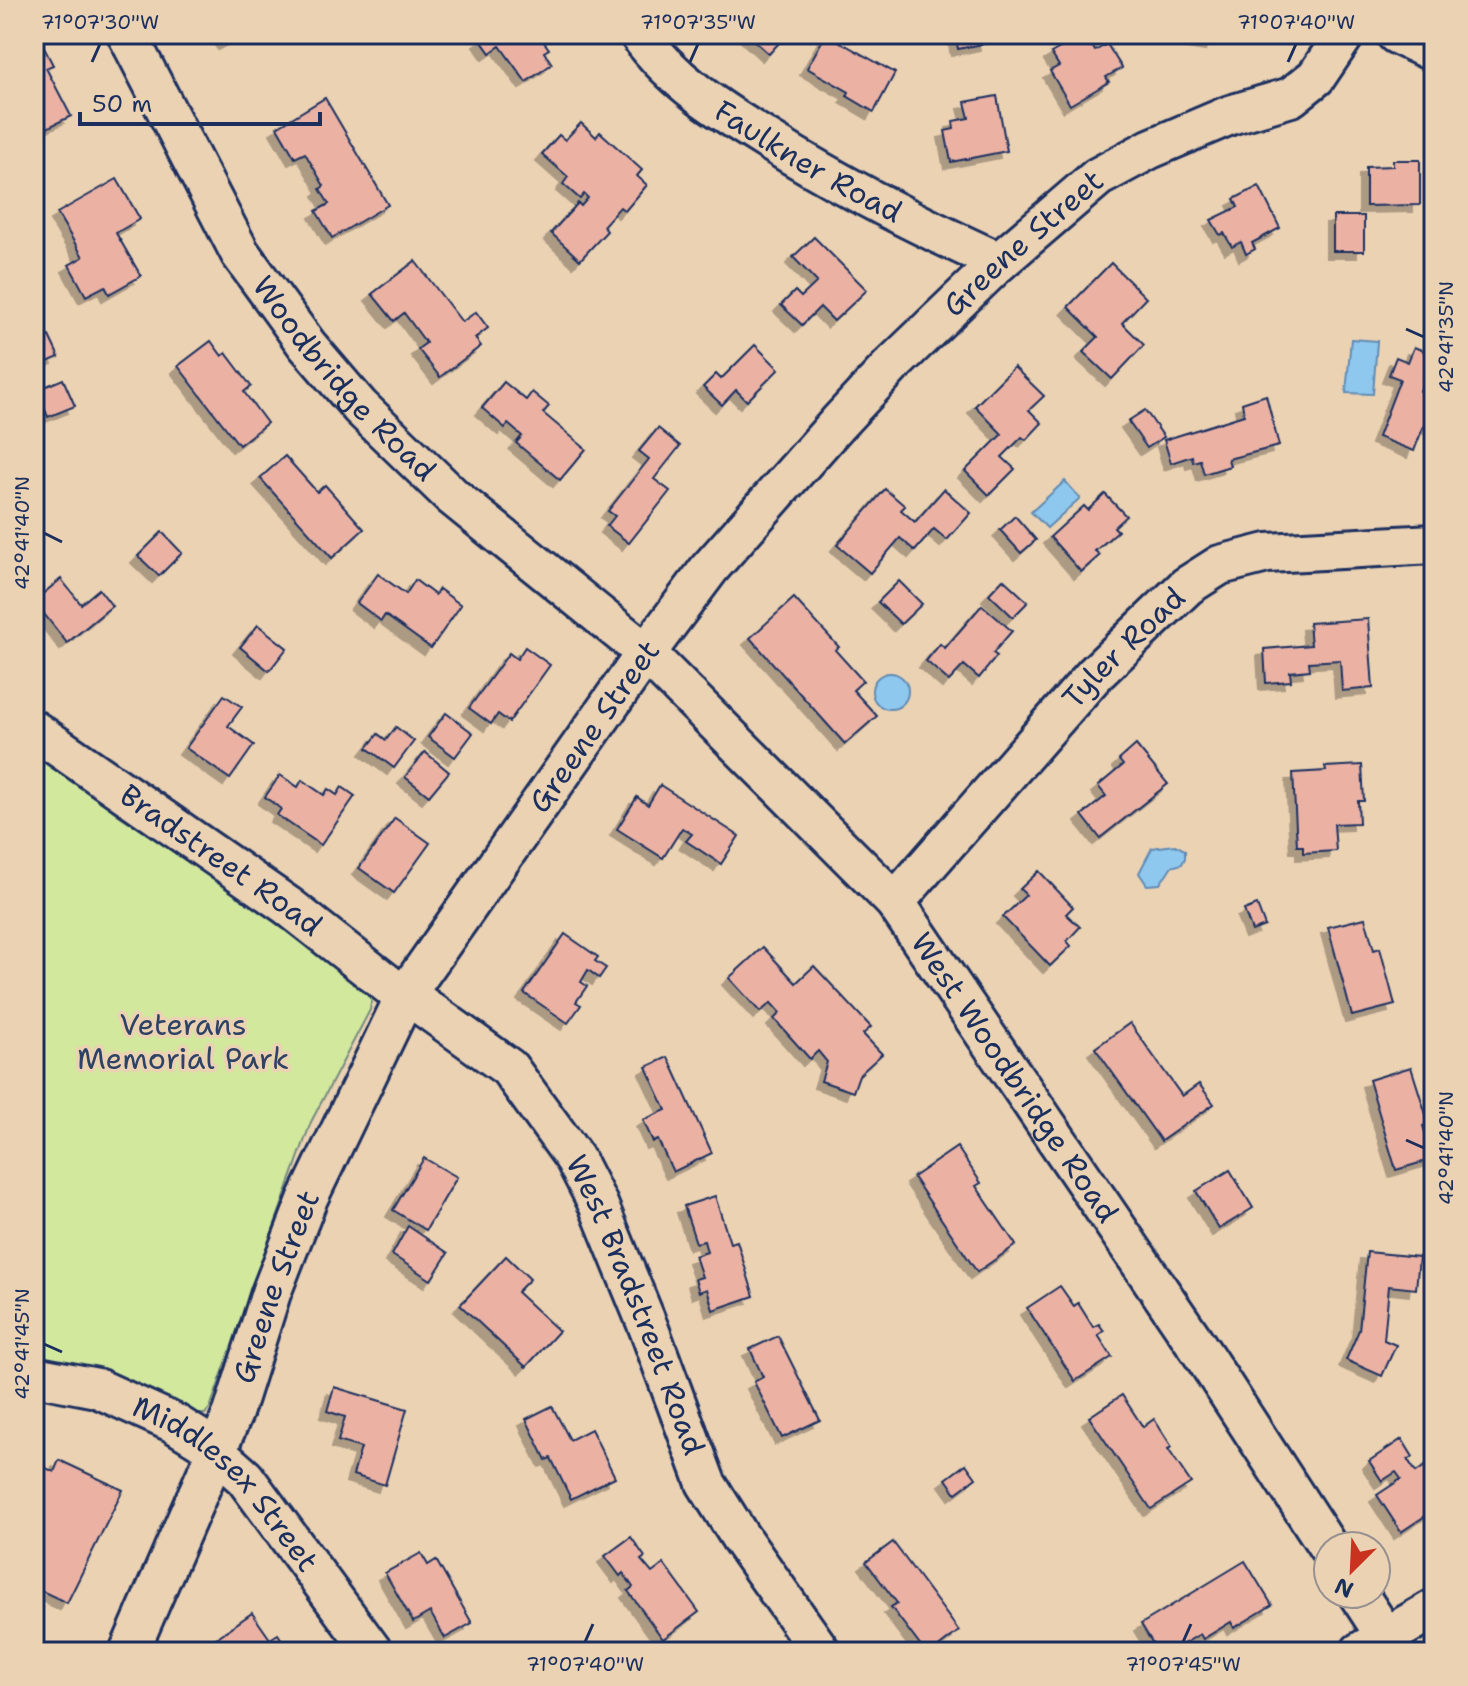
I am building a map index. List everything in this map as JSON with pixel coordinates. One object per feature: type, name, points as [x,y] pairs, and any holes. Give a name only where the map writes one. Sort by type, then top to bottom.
[{"type":"street","name":"Woodbridge Road","points":[[127,34],[240,253],[307,345],[360,407],[453,497],[646,653]]},
{"type":"street","name":"Faulkner Road","points":[[639,34],[675,78],[726,115],[827,177],[999,262]]},
{"type":"street","name":"Greene Street","points":[[129,1652],[233,1413],[271,1293],[308,1198],[406,994],[646,653],[709,569],[891,366],[999,262],[1098,177],[1150,149],[1230,115],[1291,97],[1316,77],[1345,34]]},
{"type":"street","points":[[1396,34],[1434,52]]},
{"type":"street","name":"Tyler Road","points":[[895,902],[1094,675],[1187,586],[1220,565],[1267,553],[1434,544]]},
{"type":"street","name":"West Woodbridge Road","points":[[646,653],[895,902],[1206,1359],[1317,1530]]},
{"type":"street","name":"Bradstreet Road","points":[[34,730],[288,906],[390,986],[406,994]]},
{"type":"street","name":"West Bradstreet Road","points":[[406,994],[509,1068],[575,1159],[598,1204],[632,1286],[706,1483],[821,1652]]},
{"type":"street","name":"Middlesex Street","points":[[34,1376],[97,1388],[174,1423],[216,1452],[245,1478],[373,1652]]},
{"type":"street","points":[[1363,1610],[1373,1644],[1434,1609]]},
{"type":"green space","name":"Veterans Memorial Park","points":[[34,750],[120,816],[223,884],[372,997],[370,1010],[311,1122],[210,1408],[205,1414],[197,1414],[150,1392],[34,1360]]},
{"type":"water","points":[[1351,339],[1377,341],[1373,394],[1346,393]]},
{"type":"water","points":[[1065,481],[1080,498],[1047,528],[1031,512]]},
{"type":"water","points":[[890,673],[903,678],[908,691],[903,704],[890,709],[877,704],[872,691],[877,678]]},
{"type":"water","points":[[1175,845],[1185,850],[1182,864],[1171,867],[1160,884],[1147,885],[1139,873],[1152,848]]},
{"type":"building","points":[[34,34],[37,34],[53,65],[46,68],[71,116],[41,131],[34,119]]},
{"type":"building","points":[[219,34],[241,34],[225,43]]},
{"type":"building","points":[[488,34],[538,34],[549,49],[544,52],[552,64],[526,82],[500,46],[490,53],[480,39]]},
{"type":"building","points":[[747,34],[787,34],[769,54]]},
{"type":"building","points":[[826,34],[895,73],[874,112],[847,96],[849,92],[807,68]]},
{"type":"building","points":[[955,34],[985,34],[987,43],[958,49]]},
{"type":"building","points":[[1085,34],[1095,51],[1107,44],[1122,68],[1106,77],[1109,82],[1070,105],[1050,71],[1059,66],[1051,53]]},
{"type":"building","points":[[1172,34],[1214,34],[1212,44],[1171,37]]},
{"type":"building","points":[[997,96],[1007,151],[951,162],[945,131],[954,129],[953,121],[969,118],[965,102]]},
{"type":"building","points":[[325,98],[388,205],[332,238],[316,211],[329,204],[320,189],[324,186],[305,153],[295,158],[277,127]]},
{"type":"building","points":[[581,123],[596,137],[600,132],[642,170],[637,176],[647,185],[625,211],[620,207],[603,226],[607,231],[580,260],[551,233],[578,203],[581,206],[588,198],[584,194],[580,199],[563,184],[568,177],[542,154],[559,135],[565,140]]},
{"type":"building","points":[[1393,160],[1420,160],[1420,205],[1366,206],[1366,167],[1393,166]]},
{"type":"building","points":[[117,179],[140,219],[116,233],[141,276],[109,294],[105,286],[86,296],[69,265],[83,257],[57,213]]},
{"type":"building","points":[[1259,186],[1280,228],[1252,243],[1255,249],[1246,254],[1241,242],[1232,247],[1211,220],[1238,207],[1234,199]]},
{"type":"building","points":[[1333,216],[1364,216],[1364,251],[1333,251]]},
{"type":"building","points":[[814,237],[867,290],[834,321],[820,307],[802,325],[781,305],[795,291],[801,297],[817,282],[793,257]]},
{"type":"building","points":[[415,261],[462,322],[476,312],[488,328],[475,338],[481,346],[440,377],[418,349],[426,343],[404,313],[394,321],[372,294]]},
{"type":"building","points":[[1111,263],[1146,298],[1122,323],[1144,345],[1112,379],[1083,352],[1098,337],[1068,307]]},
{"type":"building","points":[[49,336],[59,357],[34,368],[34,343]]},
{"type":"building","points":[[211,341],[222,356],[226,353],[251,386],[244,392],[267,423],[239,445],[178,366]]},
{"type":"building","points":[[755,345],[779,369],[747,401],[736,390],[722,405],[703,387],[716,374],[721,379]]},
{"type":"building","points":[[1414,347],[1434,355],[1434,378],[1426,375],[1420,391],[1434,396],[1434,417],[1430,427],[1424,425],[1414,451],[1378,437],[1400,379],[1389,375],[1396,357],[1408,362]]},
{"type":"building","points":[[1014,367],[1044,396],[1029,410],[1042,423],[1026,440],[1022,437],[1002,457],[1015,469],[989,495],[965,471],[1002,434],[975,406]]},
{"type":"building","points":[[63,379],[75,406],[48,417],[37,390]]},
{"type":"building","points":[[504,382],[526,400],[532,392],[549,406],[543,413],[586,449],[560,480],[516,443],[522,436],[508,424],[505,428],[482,408]]},
{"type":"building","points":[[1266,395],[1279,446],[1228,459],[1230,466],[1204,474],[1200,460],[1193,462],[1192,456],[1171,463],[1164,440],[1244,415],[1242,403]]},
{"type":"building","points":[[1145,410],[1164,437],[1147,448],[1128,421]]},
{"type":"building","points":[[658,428],[680,446],[654,479],[670,491],[629,543],[607,526],[615,516],[608,511],[649,459],[639,451]]},
{"type":"building","points":[[285,456],[317,492],[325,485],[364,529],[332,558],[260,478]]},
{"type":"building","points":[[885,489],[905,506],[901,510],[915,522],[944,489],[971,513],[947,540],[934,529],[915,551],[900,538],[870,573],[837,545]]},
{"type":"building","points":[[1105,494],[1126,516],[1114,527],[1118,531],[1095,551],[1100,555],[1081,572],[1050,537],[1084,506],[1088,510]]},
{"type":"building","points":[[1015,516],[1036,540],[1021,553],[1000,530]]},
{"type":"building","points":[[162,532],[182,553],[159,576],[138,556]]},
{"type":"building","points":[[378,574],[406,594],[415,580],[435,595],[439,589],[461,605],[431,648],[385,615],[381,621],[357,603]]},
{"type":"building","points":[[61,579],[81,604],[99,589],[112,606],[67,643],[34,601]]},
{"type":"building","points":[[1003,579],[1028,602],[1013,617],[989,594]]},
{"type":"building","points":[[899,581],[922,604],[901,624],[878,602]]},
{"type":"building","points":[[794,598],[839,647],[835,650],[863,681],[853,690],[877,716],[845,744],[750,638]]},
{"type":"building","points":[[982,605],[1012,631],[993,653],[997,656],[979,678],[964,665],[949,681],[926,661],[940,644],[945,648]]},
{"type":"building","points":[[1368,619],[1373,688],[1342,691],[1340,660],[1309,662],[1310,670],[1290,672],[1291,681],[1266,683],[1264,649],[1311,645],[1309,623]]},
{"type":"building","points":[[258,625],[287,648],[269,671],[240,647]]},
{"type":"building","points":[[525,647],[550,665],[509,722],[498,714],[491,724],[469,708],[509,653],[517,659]]},
{"type":"building","points":[[224,695],[242,707],[228,726],[254,745],[230,779],[186,748]]},
{"type":"building","points":[[446,713],[473,733],[455,757],[428,737]]},
{"type":"building","points":[[396,727],[414,741],[394,768],[367,748],[378,734],[386,740]]},
{"type":"building","points":[[1136,745],[1168,784],[1100,838],[1082,815],[1106,796],[1098,786],[1123,765],[1119,760]]},
{"type":"building","points":[[425,752],[449,772],[429,796],[405,777]]},
{"type":"building","points":[[1362,765],[1364,801],[1358,801],[1359,823],[1334,824],[1336,851],[1303,853],[1303,846],[1297,846],[1293,773]]},
{"type":"building","points":[[280,775],[298,787],[302,780],[324,795],[328,789],[337,795],[342,787],[355,796],[321,845],[277,815],[281,809],[265,797]]},
{"type":"building","points":[[660,785],[739,836],[721,864],[686,841],[692,834],[682,828],[663,858],[617,829],[637,797],[648,805]]},
{"type":"building","points":[[395,818],[430,843],[394,893],[359,868]]},
{"type":"building","points":[[1039,871],[1073,907],[1066,914],[1080,927],[1067,941],[1071,946],[1050,966],[1003,917],[1026,895],[1020,889]]},
{"type":"building","points":[[1257,905],[1265,926],[1252,931],[1244,910]]},
{"type":"building","points":[[1365,918],[1374,950],[1380,948],[1395,1005],[1352,1016],[1328,927]]},
{"type":"building","points":[[565,934],[598,957],[595,961],[606,968],[599,978],[588,970],[581,982],[587,986],[576,1002],[581,1005],[568,1023],[524,993]]},
{"type":"building","points":[[763,947],[796,983],[814,966],[871,1027],[863,1034],[882,1054],[859,1075],[853,1092],[821,1081],[827,1062],[818,1051],[810,1059],[774,1019],[780,1013],[771,1003],[760,1012],[729,978]]},
{"type":"building","points":[[1130,1023],[1182,1096],[1199,1084],[1214,1104],[1161,1141],[1095,1048]]},
{"type":"building","points":[[668,1057],[712,1153],[673,1172],[658,1140],[653,1142],[643,1120],[666,1110],[646,1067]]},
{"type":"building","points":[[1411,1067],[1429,1124],[1423,1126],[1433,1159],[1396,1170],[1369,1080]]},
{"type":"building","points":[[957,1147],[981,1183],[976,1186],[1016,1245],[977,1272],[913,1177]]},
{"type":"building","points":[[424,1158],[457,1177],[426,1230],[393,1210]]},
{"type":"building","points":[[1230,1170],[1253,1208],[1219,1229],[1196,1191]]},
{"type":"building","points":[[715,1196],[730,1243],[737,1241],[754,1296],[713,1310],[707,1289],[699,1292],[695,1279],[702,1277],[695,1256],[707,1252],[704,1241],[696,1243],[684,1206]]},
{"type":"building","points":[[408,1226],[448,1253],[431,1280],[392,1255]]},
{"type":"building","points":[[1367,1252],[1419,1257],[1416,1289],[1389,1286],[1384,1340],[1396,1345],[1382,1376],[1346,1360],[1359,1330]]},
{"type":"building","points":[[506,1256],[530,1279],[517,1292],[559,1331],[526,1367],[460,1305]]},
{"type":"building","points":[[1060,1286],[1074,1306],[1078,1303],[1093,1327],[1099,1324],[1104,1331],[1098,1335],[1112,1357],[1075,1381],[1027,1308]]},
{"type":"building","points":[[778,1336],[820,1420],[782,1438],[754,1382],[763,1377],[750,1349]]},
{"type":"building","points":[[334,1387],[407,1409],[385,1485],[353,1475],[361,1448],[338,1441],[345,1417],[327,1411]]},
{"type":"building","points":[[1122,1395],[1143,1427],[1154,1419],[1172,1447],[1168,1449],[1191,1483],[1151,1509],[1089,1417]]},
{"type":"building","points":[[552,1406],[570,1440],[591,1429],[615,1477],[571,1499],[551,1458],[546,1460],[526,1419]]},
{"type":"building","points":[[1402,1439],[1413,1457],[1408,1460],[1416,1472],[1434,1460],[1434,1510],[1401,1532],[1377,1495],[1401,1479],[1396,1472],[1382,1481],[1369,1461]]},
{"type":"building","points":[[59,1460],[123,1490],[67,1603],[40,1590],[34,1597],[34,1462],[54,1472]]},
{"type":"building","points":[[966,1464],[976,1478],[956,1493],[946,1479]]},
{"type":"building","points":[[631,1537],[645,1557],[641,1560],[652,1573],[664,1564],[699,1612],[663,1639],[628,1591],[633,1587],[605,1556]]},
{"type":"building","points":[[893,1542],[959,1631],[932,1652],[925,1652],[891,1607],[897,1603],[866,1562]]},
{"type":"building","points":[[421,1553],[428,1565],[436,1560],[472,1623],[445,1638],[430,1612],[413,1622],[385,1573]]},
{"type":"building","points":[[1245,1561],[1272,1605],[1234,1628],[1231,1622],[1203,1639],[1200,1634],[1170,1652],[1158,1652],[1141,1624]]},
{"type":"building","points":[[252,1613],[270,1639],[278,1634],[290,1652],[219,1652],[212,1641]]}]
